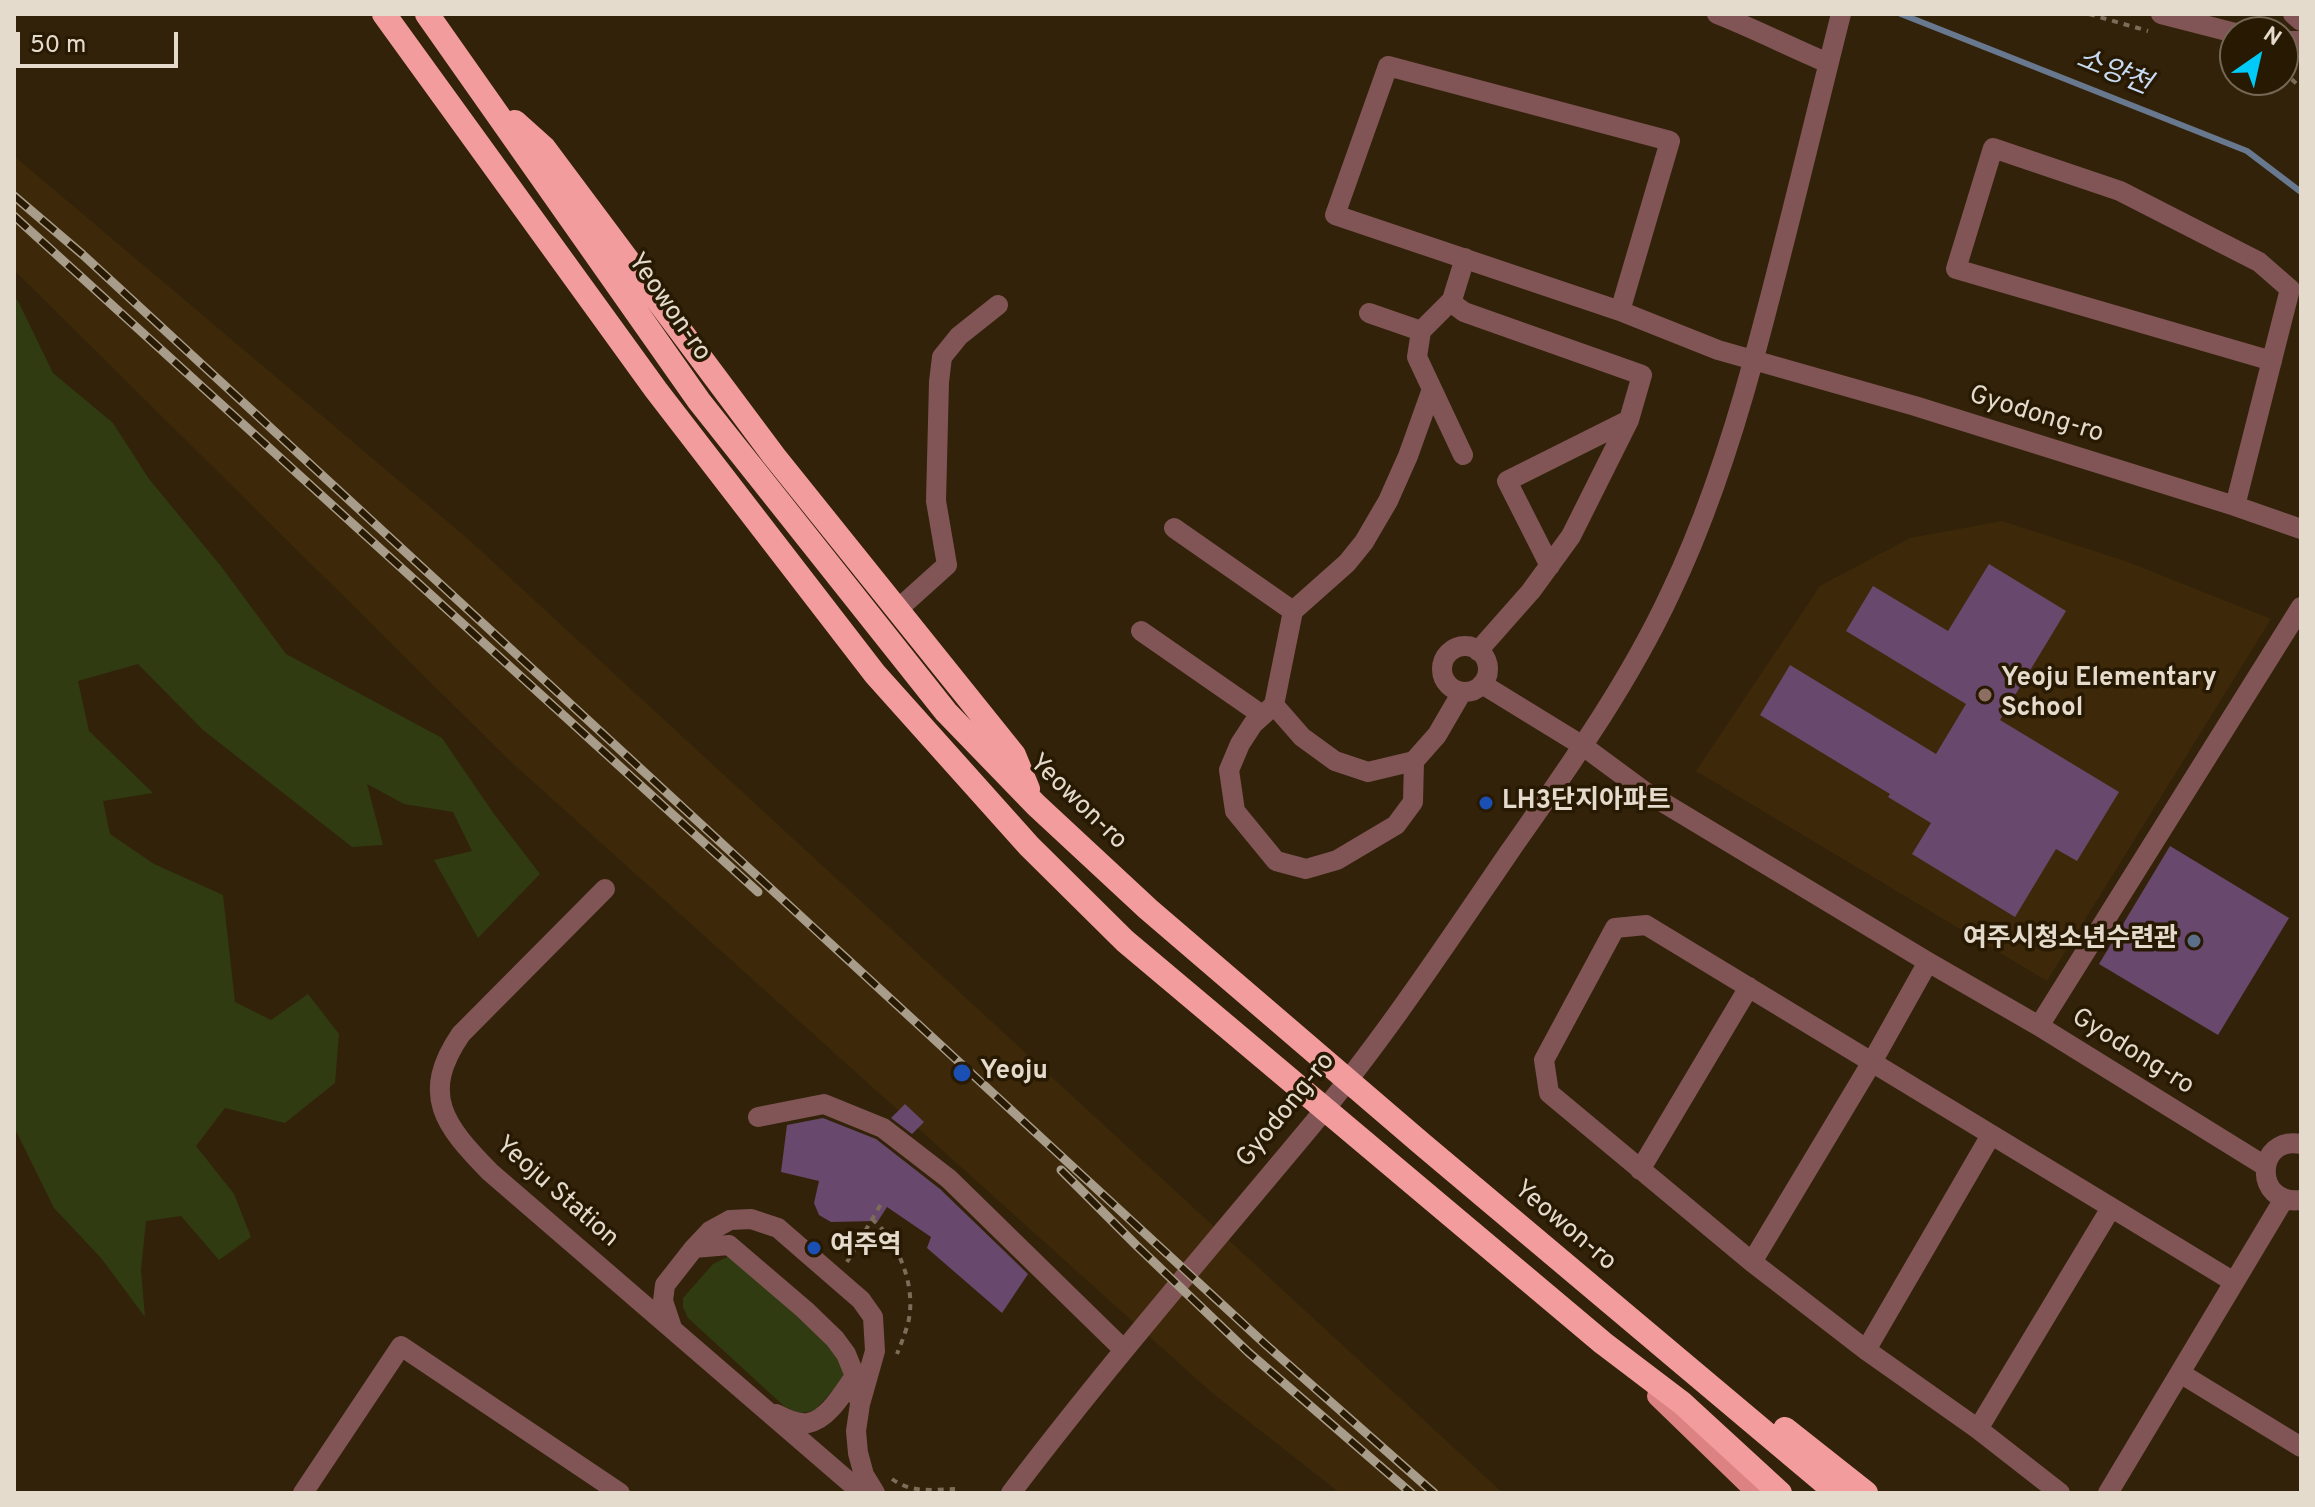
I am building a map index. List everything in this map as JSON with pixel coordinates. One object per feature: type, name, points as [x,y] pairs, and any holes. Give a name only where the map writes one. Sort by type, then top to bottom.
[{"type":"highway","points":[[384,14],[656,390],[875,674],[1029,846],[1125,941],[1603,1343],[1682,1403],[1780,1493]]},
{"type":"highway","name":"Yeowon-ro","points":[[427,14],[699,401],[946,712],[1036,805],[1148,909],[1837,1493]]},
{"type":"highway","points":[[480,90],[544,148],[774,456],[1014,755],[1036,805]]},
{"type":"highway","points":[[1667,1351],[1713,1372],[1866,1493]]},
{"type":"main road","points":[[1603,1343],[1757,1493]]},
{"type":"street","points":[[1717,14],[1757,29],[1788,46],[1830,57]]},
{"type":"street","name":"Gyodong-ro","points":[[1009,1491],[1309,1129],[1406,1002],[1583,746],[1641,651],[1670,594],[1724,461],[1772,293],[1841,14]]},
{"type":"street","points":[[2161,14],[2219,29]]},
{"type":"street","points":[[2293,14],[2301,21]]},
{"type":"street","points":[[1620,311],[1670,141],[1388,66],[1335,215],[1620,311],[1753,361]]},
{"type":"street","points":[[2235,506],[2272,361],[2290,289],[2259,262],[2120,191],[1993,148],[1956,269],[2272,361]]},
{"type":"street","points":[[1463,455],[1417,357],[1421,331],[1452,300],[1465,258]]},
{"type":"street","points":[[1452,300],[1464,312],[1642,375],[1629,420],[1571,536],[1531,591],[1478,651]]},
{"type":"street","points":[[897,610],[947,565],[936,501],[942,357],[959,336],[998,305]]},
{"type":"street","points":[[1369,313],[1421,331]]},
{"type":"street","name":"Gyodong-ro","points":[[1753,361],[1915,406],[2301,529]]},
{"type":"street","points":[[1414,761],[1413,802],[1396,825],[1337,860],[1306,869],[1276,861],[1235,811],[1229,770],[1240,744],[1268,710],[1293,611],[1347,563],[1364,542],[1388,501],[1432,389]]},
{"type":"street","points":[[1550,566],[1507,481],[1629,420]]},
{"type":"street","points":[[1174,528],[1293,611]]},
{"type":"street","points":[[2039,1026],[2301,607]]},
{"type":"street","points":[[1141,631],[1268,710],[1335,761],[1368,772],[1414,761],[1437,735],[1462,692]]},
{"type":"street","points":[[1456,648],[1478,651],[1487,663],[1482,684],[1476,689],[1462,692],[1449,685],[1442,672],[1445,658],[1456,648]]},
{"type":"street","points":[[1482,684],[1583,746]]},
{"type":"street","name":"Gyodong-ro","points":[[1583,746],[1644,791],[2039,1026],[2265,1166]]},
{"type":"street","name":"Yeoju Station","points":[[605,889],[461,1034],[447,1054],[440,1098],[445,1118],[462,1144],[490,1172],[862,1493]]},
{"type":"street","points":[[2060,1493],[1752,1262],[1549,1093],[1544,1060],[1615,928],[1646,925],[2234,1282]]},
{"type":"street","points":[[1752,1262],[1928,962]]},
{"type":"street","points":[[1640,1170],[1749,987]]},
{"type":"street","points":[[758,1117],[824,1104],[883,1128],[949,1179],[1124,1350]]},
{"type":"street","points":[[1866,1350],[1991,1135]]},
{"type":"street","points":[[2108,1493],[2234,1282],[2292,1200],[2275,1194],[2269,1186],[2265,1166],[2269,1157],[2285,1144],[2301,1144]]},
{"type":"street","points":[[1978,1429],[2111,1208]]},
{"type":"street","points":[[672,1328],[663,1301],[665,1285],[710,1231],[730,1220],[751,1219],[778,1228],[861,1300],[873,1317],[875,1351],[856,1431],[864,1475],[875,1493]]},
{"type":"street","points":[[694,1248],[729,1245],[835,1339],[846,1354],[855,1376],[860,1404]]},
{"type":"street","points":[[303,1493],[401,1346],[620,1493]]},
{"type":"street","points":[[2180,1373],[2301,1447]]},
{"type":"street","points":[[762,1408],[790,1421],[807,1424],[822,1418],[855,1376]]},
{"type":"path","points":[[842,1271],[881,1204]]},
{"type":"path","points":[[872,1219],[901,1260],[910,1293],[909,1321],[892,1364]]},
{"type":"path","points":[[886,1474],[918,1490],[955,1489]]},
{"type":"shaded area","points":[[14,156],[468,539],[1503,1493],[1340,1493],[1211,1392],[509,760],[14,270]]},
{"type":"shaded area","name":"Yeoju Elementary School","points":[[2002,521],[2128,562],[2271,619],[2047,981],[1696,771],[1820,586],[1910,538]]},
{"type":"green space","points":[[14,297],[53,373],[113,423],[149,479],[220,565],[286,654],[442,738],[540,874],[478,938],[434,860],[472,851],[453,812],[404,804],[367,784],[383,845],[352,847],[203,730],[138,664],[78,681],[89,731],[153,793],[103,801],[110,834],[154,864],[223,895],[235,1002],[271,1020],[308,994],[339,1034],[335,1083],[285,1123],[225,1108],[196,1146],[234,1194],[251,1237],[219,1260],[181,1216],[146,1221],[141,1270],[145,1317],[101,1258],[54,1208],[14,1127]]},
{"type":"green space","points":[[727,1257],[743,1263],[838,1351],[844,1364],[843,1379],[814,1411],[800,1413],[785,1407],[688,1318],[683,1298],[713,1264]]},
{"type":"building","points":[[1989,564],[2066,611],[2000,720],[2119,792],[2077,861],[2056,849],[2015,917],[1912,854],[1931,823],[1888,797],[1890,794],[1760,715],[1790,665],[1936,754],[1966,704],[1846,631],[1873,586],[1948,631]]},
{"type":"building","name":"여주시청소년수련관","points":[[2170,846],[2289,918],[2218,1035],[2099,964]]},
{"type":"building","points":[[905,1104],[924,1122],[912,1134],[891,1118]]},
{"type":"building","points":[[823,1118],[876,1139],[940,1189],[1028,1274],[1002,1313],[927,1248],[931,1237],[887,1207],[878,1221],[831,1222],[819,1215],[814,1203],[819,1181],[781,1172],[787,1125]]},
{"type":"waterway","name":"소양천","points":[[1901,14],[2247,151],[2301,192]]},
{"type":"railway","points":[[14,196],[82,254],[1265,1344],[1434,1493]]},
{"type":"railway","points":[[14,216],[758,892]]},
{"type":"railway","points":[[1061,1170],[1248,1352],[1411,1493]]},
{"type":"place","name":"Yeoju Elementary School","points":[[1985,695]]},
{"type":"place","name":"LH3단지아파트","points":[[1486,803]]},
{"type":"place","name":"여주시청소년수련관","points":[[2194,941]]},
{"type":"place","name":"Yeoju","points":[[962,1073]]},
{"type":"place","name":"여주역","points":[[814,1248]]}]
